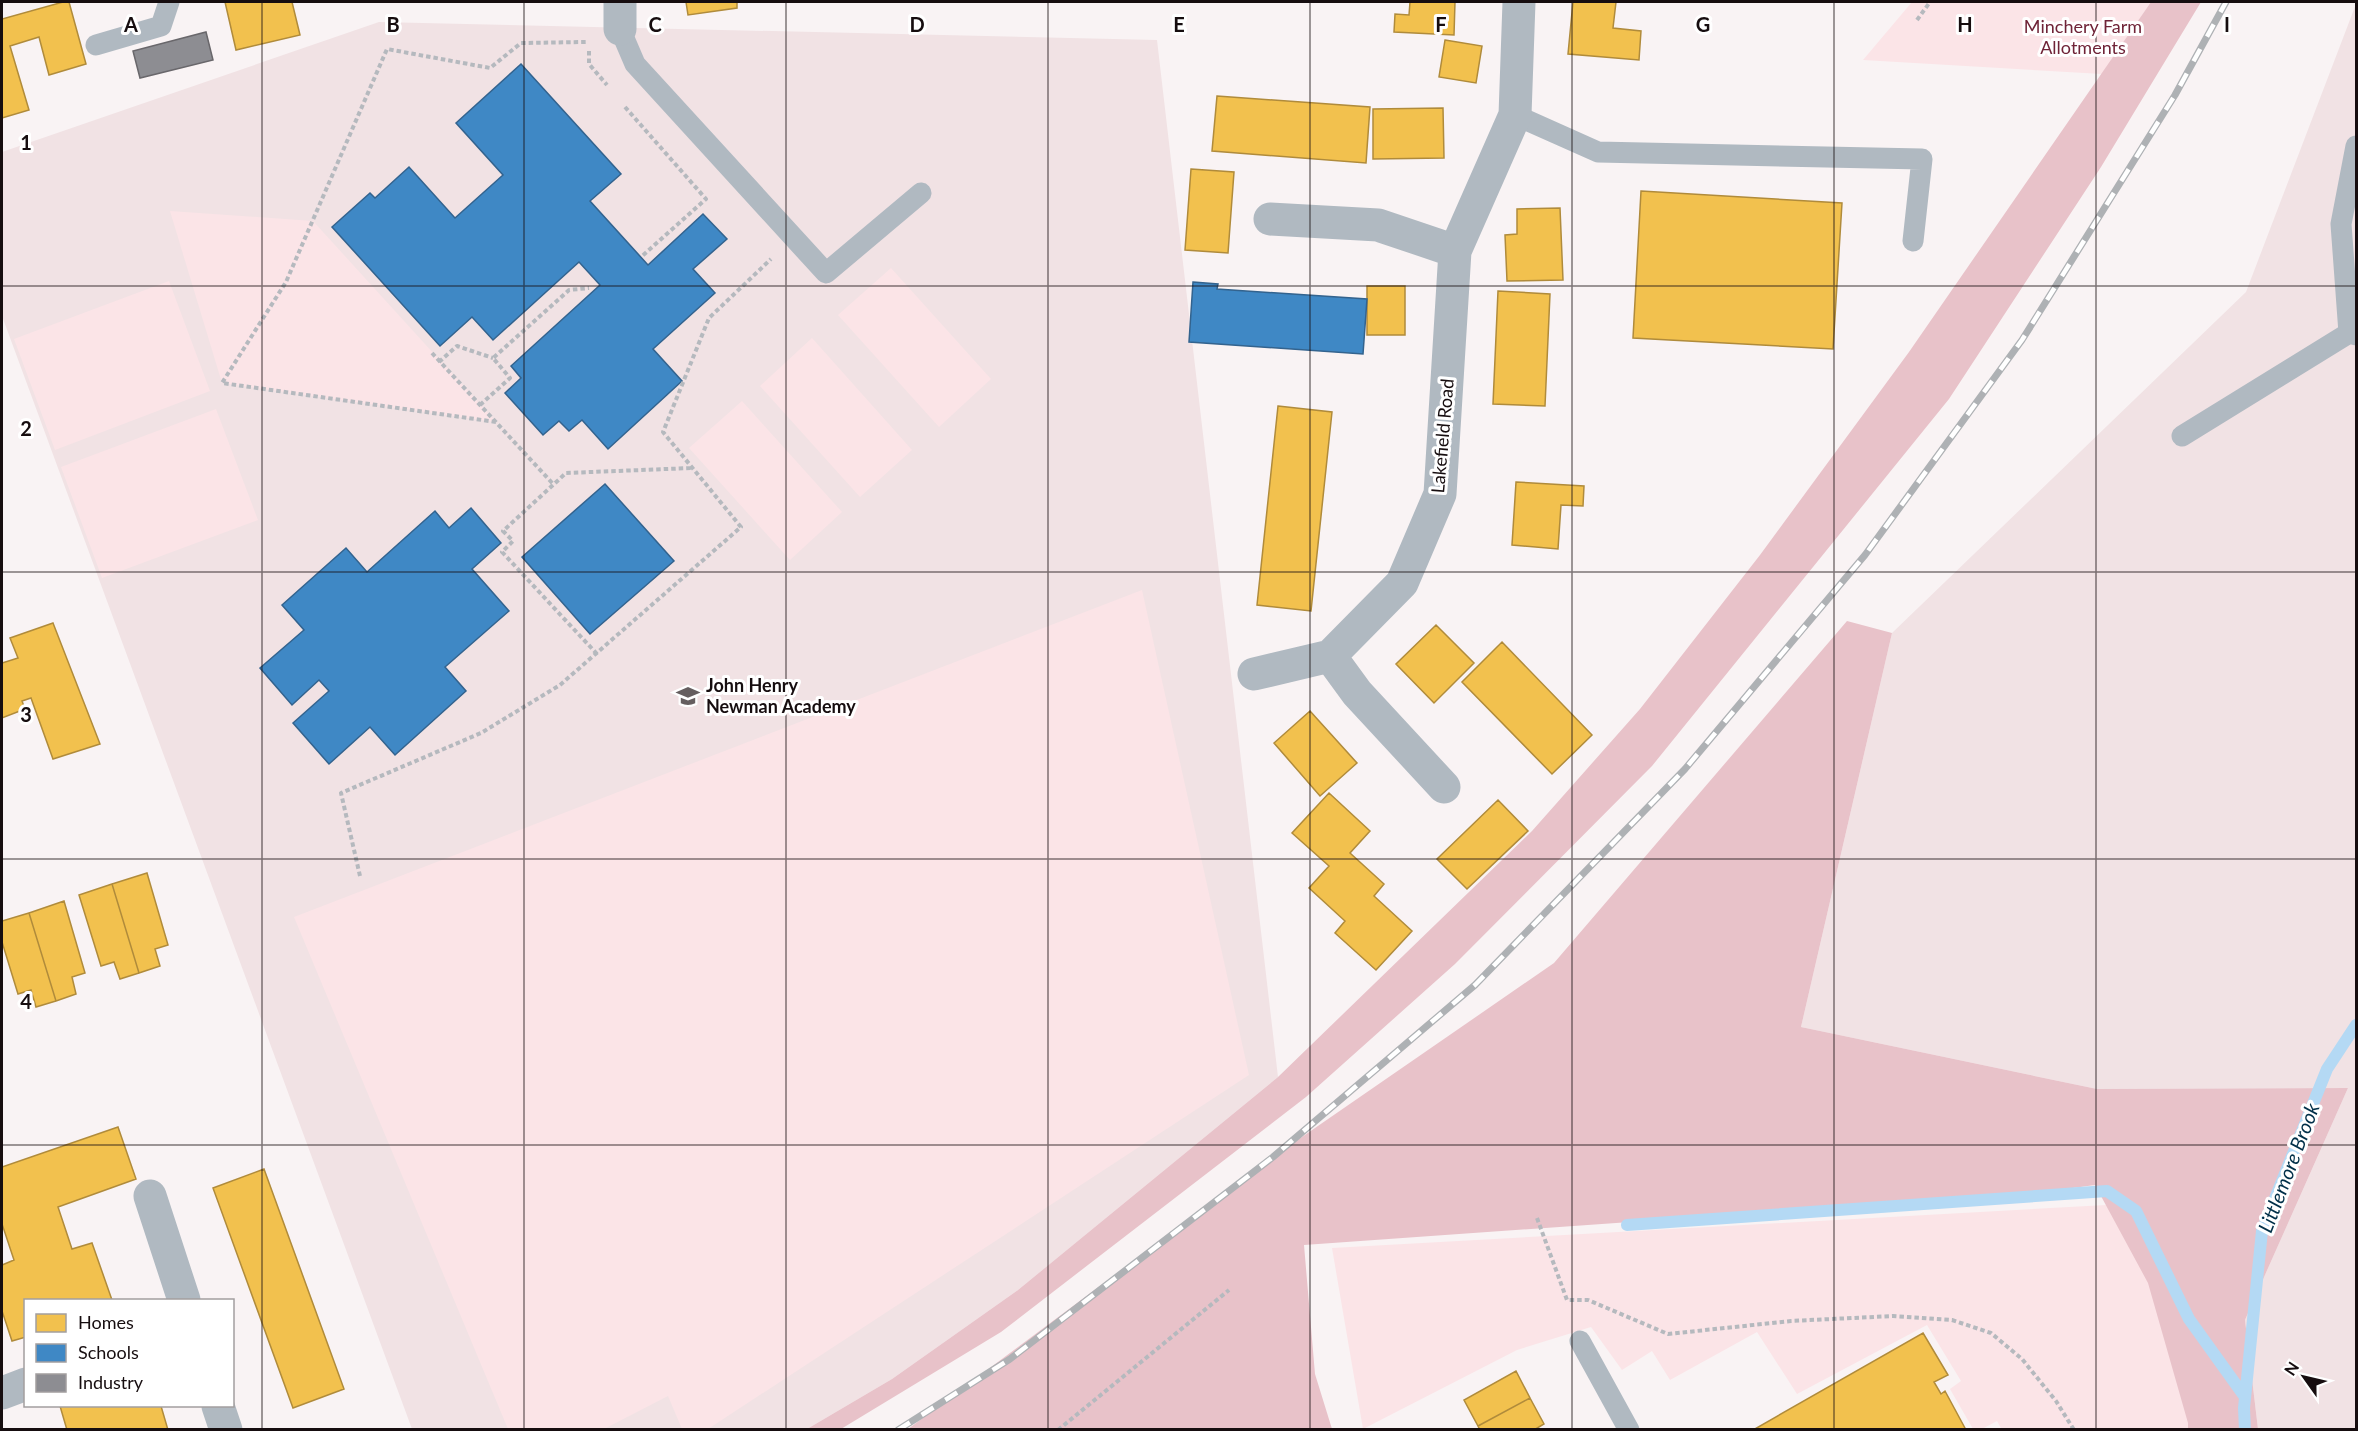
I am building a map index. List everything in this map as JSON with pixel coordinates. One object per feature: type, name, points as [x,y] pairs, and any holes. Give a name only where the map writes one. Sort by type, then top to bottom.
[{"type":"street","name":"Lakefield Road","points":[[1330,656],[1402,584],[1440,494],[1455,251],[1515,115],[1519,2]]},
{"type":"street","points":[[1270,219],[1378,225],[1455,251]]},
{"type":"street","points":[[1254,674],[1330,656],[1357,693],[1444,787]]},
{"type":"street","points":[[150,1196],[184,1299]]},
{"type":"street","points":[[2,1393],[24,1385]]},
{"type":"street","points":[[218,1407],[226,1430]]},
{"type":"lane","points":[[96,45],[162,26],[169,2]]},
{"type":"lane","points":[[622,24],[635,64],[826,273],[921,193]]},
{"type":"lane","points":[[1515,115],[1598,152],[1922,159],[1913,241]]},
{"type":"lane","points":[[2182,436],[2353,334],[2341,224],[2356,146]]},
{"type":"lane","points":[[1580,1341],[1629,1430]]},
{"type":"path","points":[[1917,20],[1930,2]]},
{"type":"path","points":[[496,422],[222,383],[286,282],[387,49],[490,68],[521,43],[622,24]]},
{"type":"path","points":[[641,257],[706,199]]},
{"type":"path","points":[[360,876],[341,793],[481,733],[560,685],[741,526],[663,432],[709,318],[794,237]]},
{"type":"path","points":[[493,358],[569,290],[590,288]]},
{"type":"path","points":[[439,362],[457,346],[493,358],[510,378],[480,405]]},
{"type":"path","points":[[432,354],[554,485]]},
{"type":"path","points":[[597,654],[502,552],[513,541],[503,531],[566,473],[693,468]]},
{"type":"path","points":[[1537,1218],[1567,1300],[1588,1300],[1668,1334],[1791,1321],[1893,1316],[1952,1320],[1991,1333],[2022,1359],[2056,1401],[2074,1430]]},
{"type":"path","points":[[1058,1430],[1229,1290]]},
{"type":"shaded area","points":[[2151,2],[2201,2],[2101,167],[1949,399],[1652,766],[1455,964],[1306,1097],[1001,1332],[841,1429],[807,1429],[892,1379],[1018,1290],[1278,1077],[1532,831],[1640,709],[1760,555],[1909,352]]},
{"type":"shaded area","points":[[2356,4],[2356,1429],[2258,1429],[2245,1320],[2348,1088],[2097,1089],[1801,1027],[1892,633],[2246,292]]},
{"type":"shaded area","name":"John Henry Newman Academy","points":[[379,22],[1157,40],[1278,1077],[1018,1290],[892,1379],[807,1429],[412,1429],[2,316],[2,152]]},
{"type":"shaded area","points":[[1847,621],[1892,633],[1801,1027],[2097,1089],[2348,1088],[2245,1320],[2258,1429],[2188,1429],[2148,1283],[2095,1185],[1910,1210],[1701,1217],[1304,1245],[1315,1374],[1332,1429],[908,1429],[1273,1157],[1554,963]]},
{"type":"green space","name":"Minchery Farm Allotments","points":[[1912,2],[2151,2],[2102,74],[1863,60]]},
{"type":"green space","points":[[170,211],[313,221],[496,422],[222,383]]},
{"type":"green space","points":[[891,268],[991,379],[939,427],[838,315]]},
{"type":"green space","points":[[169,281],[210,391],[55,450],[14,339]]},
{"type":"green space","points":[[812,338],[912,450],[860,497],[760,386]]},
{"type":"green space","points":[[742,401],[842,512],[790,560],[689,448]]},
{"type":"green space","points":[[216,409],[258,520],[102,578],[61,467]]},
{"type":"green space","points":[[1142,590],[1249,1075],[708,1429],[682,1429],[668,1396],[604,1429],[508,1429],[294,917]]},
{"type":"green space","points":[[2106,1205],[2144,1245],[2202,1429],[2002,1430],[1997,1421],[1982,1429],[1973,1429],[1950,1389],[1961,1381],[1927,1325],[1797,1394],[1757,1332],[1670,1380],[1652,1351],[1622,1370],[1591,1327],[1517,1350],[1363,1429],[1332,1248]]},
{"type":"building: Homes","points":[[69,2],[86,64],[49,75],[39,37],[10,46],[29,110],[2,118],[2,19]]},
{"type":"building: Homes","points":[[225,2],[292,2],[300,35],[236,50]]},
{"type":"building: Homes","points":[[686,2],[737,2],[737,8],[688,15]]},
{"type":"building: Homes","points":[[1410,2],[1455,2],[1454,35],[1394,32],[1395,14],[1409,15]]},
{"type":"building: Homes","points":[[1573,2],[1616,2],[1613,28],[1641,31],[1639,60],[1568,54]]},
{"type":"building: Homes","points":[[1445,40],[1482,46],[1476,83],[1439,77]]},
{"type":"building: Homes","points":[[1217,96],[1370,107],[1366,163],[1212,151]]},
{"type":"building: Homes","points":[[1443,108],[1444,158],[1373,159],[1373,109]]},
{"type":"building: Homes","points":[[1191,169],[1234,172],[1228,253],[1185,250]]},
{"type":"building: Homes","points":[[1641,191],[1842,203],[1833,349],[1633,338]]},
{"type":"building: Homes","points":[[1560,208],[1563,280],[1507,281],[1505,235],[1517,234],[1517,209]]},
{"type":"building: Homes","points":[[1367,286],[1405,286],[1405,335],[1367,335]]},
{"type":"building: Homes","points":[[1498,291],[1550,294],[1545,406],[1493,404]]},
{"type":"building: Homes","points":[[1278,406],[1332,412],[1311,611],[1257,605]]},
{"type":"building: Homes","points":[[1516,482],[1584,486],[1583,506],[1561,505],[1558,549],[1512,545]]},
{"type":"building: Homes","points":[[53,623],[100,744],[53,759],[31,698],[22,701],[25,709],[2,718],[2,663],[18,658],[10,638]]},
{"type":"building: Homes","points":[[1436,625],[1474,663],[1434,703],[1396,664]]},
{"type":"building: Homes","points":[[1502,642],[1592,735],[1552,774],[1462,682]]},
{"type":"building: Homes","points":[[1310,711],[1357,763],[1320,796],[1274,743]]},
{"type":"building: Homes","points":[[1329,793],[1370,831],[1350,853],[1384,884],[1374,896],[1412,931],[1376,970],[1335,933],[1345,921],[1309,888],[1329,866],[1292,833]]},
{"type":"building: Homes","points":[[1498,800],[1528,831],[1467,889],[1437,859]]},
{"type":"building: Homes","points":[[147,873],[168,945],[155,949],[160,966],[139,973],[112,884]]},
{"type":"building: Homes","points":[[112,884],[139,973],[120,979],[114,962],[101,966],[79,895]]},
{"type":"building: Homes","points":[[64,901],[85,973],[72,977],[76,994],[56,1001],[29,913]]},
{"type":"building: Homes","points":[[29,913],[56,1001],[36,1007],[31,990],[18,994],[2,942],[2,921]]},
{"type":"building: Homes","points":[[118,1127],[136,1179],[58,1207],[72,1249],[92,1243],[112,1299],[24,1299],[24,1338],[12,1341],[2,1311],[2,1265],[14,1260],[2,1224],[2,1167]]},
{"type":"building: Homes","points":[[264,1169],[344,1389],[293,1408],[213,1188]]},
{"type":"building: Homes","points":[[1923,1333],[1948,1375],[1934,1382],[1941,1394],[1945,1391],[1966,1430],[1753,1430]]},
{"type":"building: Homes","points":[[1516,1371],[1530,1398],[1478,1426],[1464,1400]]},
{"type":"building: Homes","points":[[1530,1398],[1544,1424],[1534,1430],[1480,1430],[1478,1426]]},
{"type":"building: Homes","points":[[60,1407],[161,1407],[168,1430],[67,1430]]},
{"type":"building: Schools","points":[[521,64],[621,174],[590,201],[648,265],[703,214],[727,239],[693,269],[715,293],[653,349],[682,381],[608,449],[582,420],[569,431],[559,421],[543,435],[505,393],[521,378],[511,366],[600,285],[579,262],[493,340],[472,317],[440,346],[332,227],[370,193],[375,198],[409,167],[455,218],[503,175],[456,123]]},
{"type":"building: Schools","points":[[1193,282],[1218,284],[1217,289],[1367,299],[1363,354],[1189,342]]},
{"type":"building: Schools","points":[[605,484],[674,561],[590,634],[522,557]]},
{"type":"building: Schools","points":[[471,508],[501,543],[472,569],[509,611],[445,667],[466,691],[395,755],[370,727],[329,764],[293,723],[329,691],[319,680],[292,705],[260,668],[304,630],[282,605],[346,548],[367,572],[435,511],[449,528]]},
{"type":"building: Industry","points":[[206,32],[213,60],[140,78],[133,51]]},
{"type":"waterway","name":"Littlemore Brook","points":[[2245,1430],[2244,1408],[2262,1231],[2327,1069],[2356,1025]]},
{"type":"waterway","points":[[1627,1225],[2107,1191],[2136,1211],[2189,1319],[2245,1397]]},
{"type":"railway","points":[[898,1430],[1010,1359],[1273,1157],[1475,985],[1685,769],[1865,555],[2022,340],[2175,95],[2226,2]]},
{"type":"place","name":"John Henry Newman Academy","points":[[688,696]]}]
